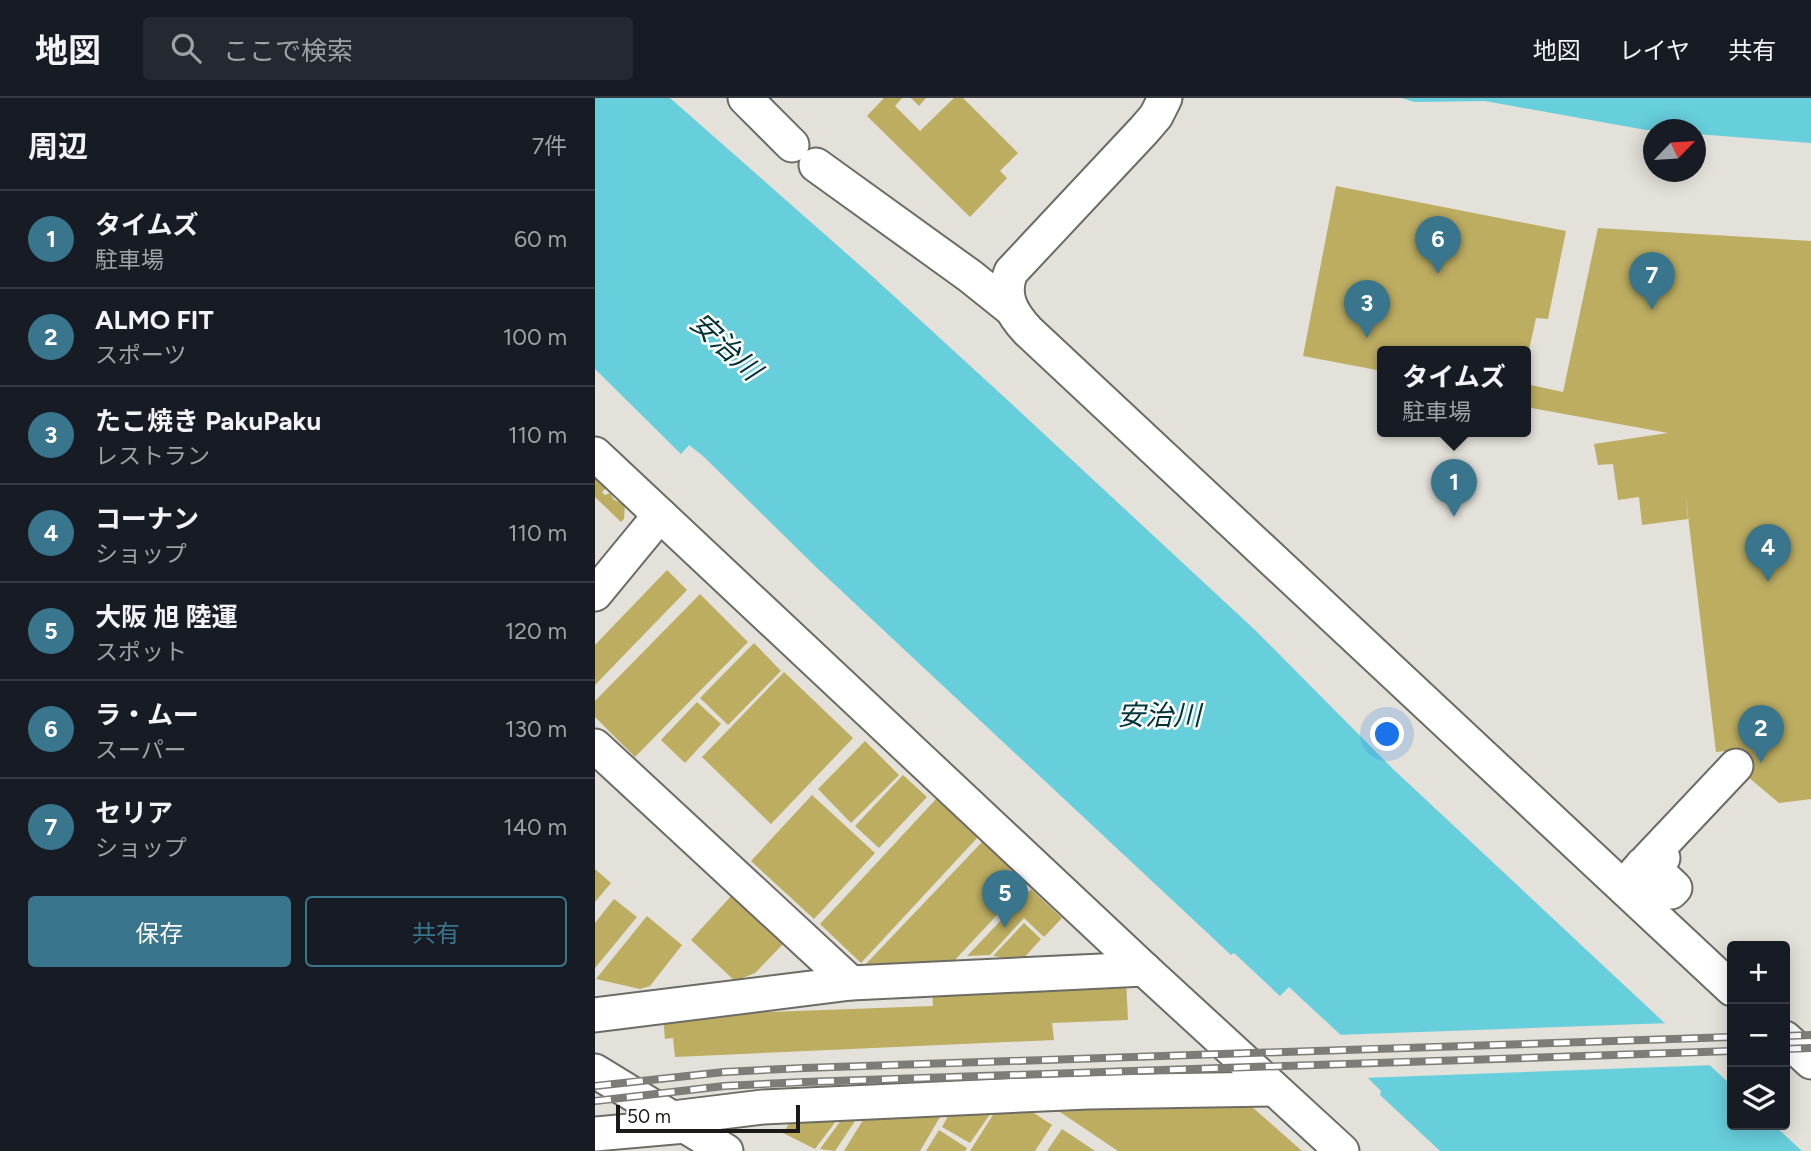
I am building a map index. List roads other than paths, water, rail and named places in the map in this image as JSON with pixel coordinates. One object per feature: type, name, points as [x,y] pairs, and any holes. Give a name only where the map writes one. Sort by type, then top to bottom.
[{"type":"street","points":[[745,98],[804,155],[1010,308]]},
{"type":"street","points":[[1160,99],[1144,130],[1011,272],[1006,290],[1010,308],[1018,321],[1727,984]]},
{"type":"street","points":[[595,454],[1342,1151]]},
{"type":"street","points":[[595,594],[660,515]]},
{"type":"street","points":[[595,746],[851,983]]},
{"type":"street","points":[[1647,865],[1735,766]]},
{"type":"street","points":[[595,1015],[851,983],[1144,969]]},
{"type":"street","points":[[1790,1043],[1811,1062]]},
{"type":"street","points":[[595,1071],[674,1132],[726,1151]]},
{"type":"street","points":[[595,1134],[674,1132],[776,1106],[1088,1093],[1273,1089]]},
{"type":"water","name":"安治川","points":[[595,98],[670,98],[872,276],[1255,630],[1393,769],[1727,1081],[1727,1130],[1779,1130],[1802,1151],[1440,1151],[1380,1095],[1381,1091],[1365,1075],[1373,1065],[1289,987],[1280,996],[1234,953],[1231,955],[817,568],[703,456],[689,445],[681,454],[595,369]]},
{"type":"water","points":[[1401,98],[1811,98],[1811,143],[1706,135],[1706,119],[1643,119],[1643,129],[1485,101],[1415,102]]},
{"type":"railway","points":[[1790,1036],[1811,1035]]},
{"type":"railway","points":[[595,1086],[724,1072],[804,1068],[1727,1037]]},
{"type":"railway","points":[[1790,1049],[1811,1048]]},
{"type":"railway","points":[[595,1101],[724,1086],[804,1082],[1727,1051]]},
{"type":"place","name":"ラ・ムー","points":[[1438,274]]},
{"type":"place","name":"セリア","points":[[1652,310]]},
{"type":"place","name":"たこ焼き PakuPaku","points":[[1367,338]]},
{"type":"place","name":"タイムズ","points":[[1454,517]]},
{"type":"place","name":"コーナン","points":[[1768,582]]},
{"type":"place","name":"ALMO FIT","points":[[1761,763]]},
{"type":"place","name":"大阪 旭 陸運","points":[[1005,928]]}]
